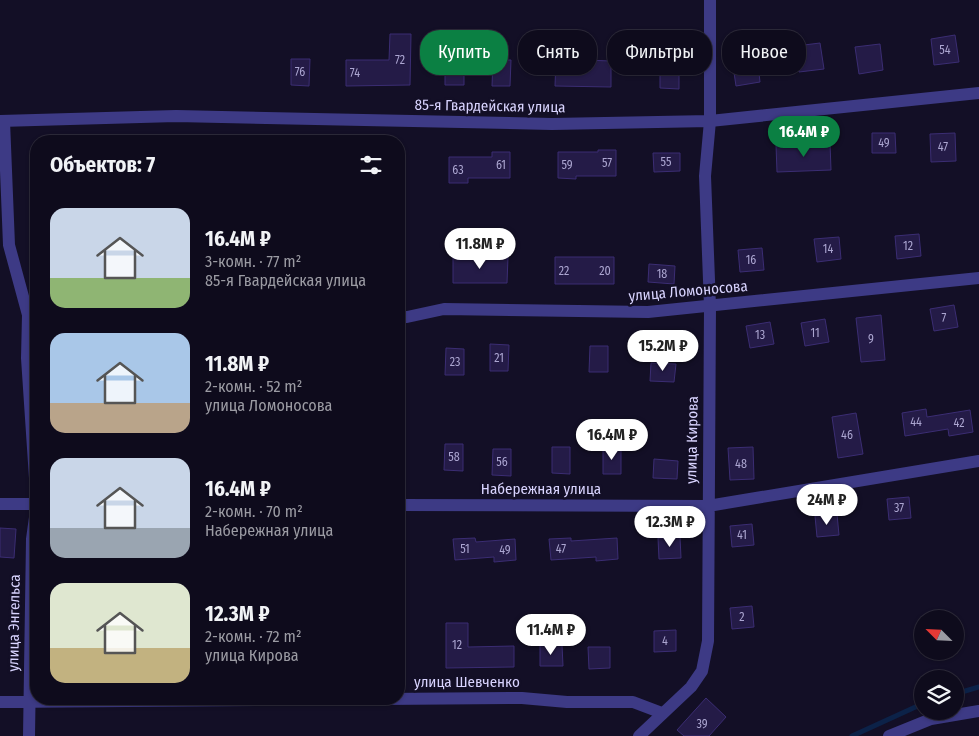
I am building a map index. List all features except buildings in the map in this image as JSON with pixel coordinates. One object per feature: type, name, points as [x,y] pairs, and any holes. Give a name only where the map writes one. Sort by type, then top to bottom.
[{"type":"street","name":"улица Кирова","points":[[639,736],[691,687],[702,671],[708,640],[710,306],[705,176],[710,120],[710,0]]},
{"type":"street","name":"85-я Гвардейская улица","points":[[2,121],[176,116],[552,124],[710,120],[979,93]]},
{"type":"street","points":[[2,121],[9,245],[30,309]]},
{"type":"street","name":"улица Ломоносова","points":[[405,317],[444,309],[648,312],[979,278]]},
{"type":"street","points":[[30,332],[27,358],[30,403]]},
{"type":"street","name":"Набережная улица","points":[[405,505],[708,506],[979,461]]},
{"type":"street","points":[[0,504],[30,504]]},
{"type":"street","name":"улица Энгельса","points":[[29,736],[30,647]]},
{"type":"street","name":"улица Шевченко","points":[[405,699],[522,698],[567,702],[633,702],[662,713]]},
{"type":"street","name":"улица Шевченко","points":[[0,702],[29,702]]},
{"type":"street","points":[[889,736],[931,718],[979,711]]},
{"type":"waterway","points":[[964,691],[979,687]]},
{"type":"waterway","points":[[852,736],[914,708]]}]
